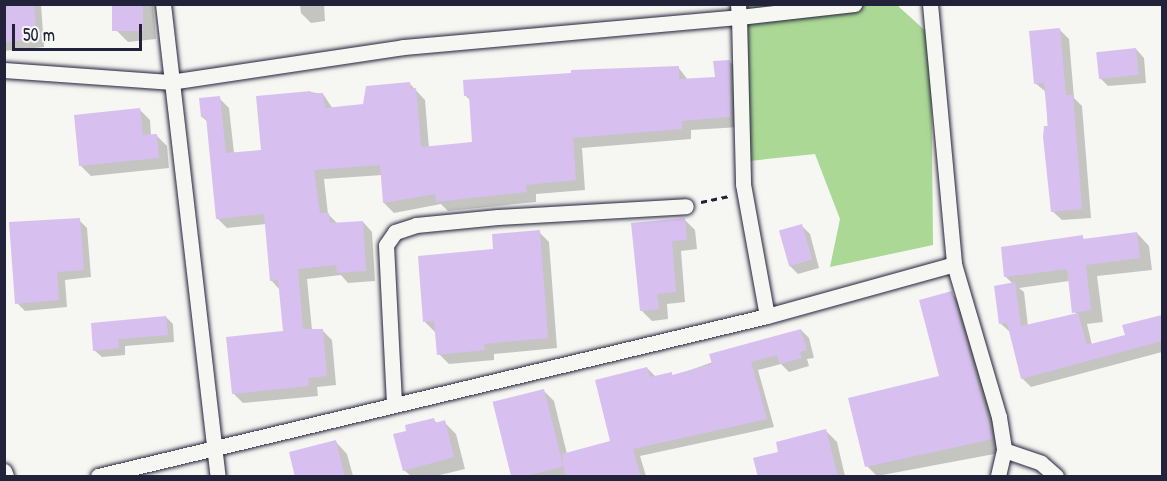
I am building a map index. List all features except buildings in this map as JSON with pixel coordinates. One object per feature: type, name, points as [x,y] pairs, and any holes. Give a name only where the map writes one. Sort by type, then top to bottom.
[{"type":"street","points":[[164,4],[170,82],[213,451],[218,477]]},
{"type":"street","points":[[4,70],[170,82],[403,47],[738,11],[854,4]]},
{"type":"street","points":[[930,4],[954,264],[999,417],[1004,450],[998,477]]},
{"type":"street","points":[[738,11],[746,195],[767,316]]},
{"type":"street","points":[[394,403],[386,245],[395,232],[416,225],[498,217],[687,206]]},
{"type":"street","points":[[98,477],[213,451],[394,403],[767,316],[954,264]]},
{"type":"street","points":[[1004,450],[1041,463],[1056,477]]},
{"type":"street","points":[[4,471],[6,477]]},
{"type":"path","points":[[687,206],[746,195]]},
{"type":"green space","points":[[738,5],[897,5],[931,36],[933,245],[830,267],[840,219],[815,154],[749,161]]}]
